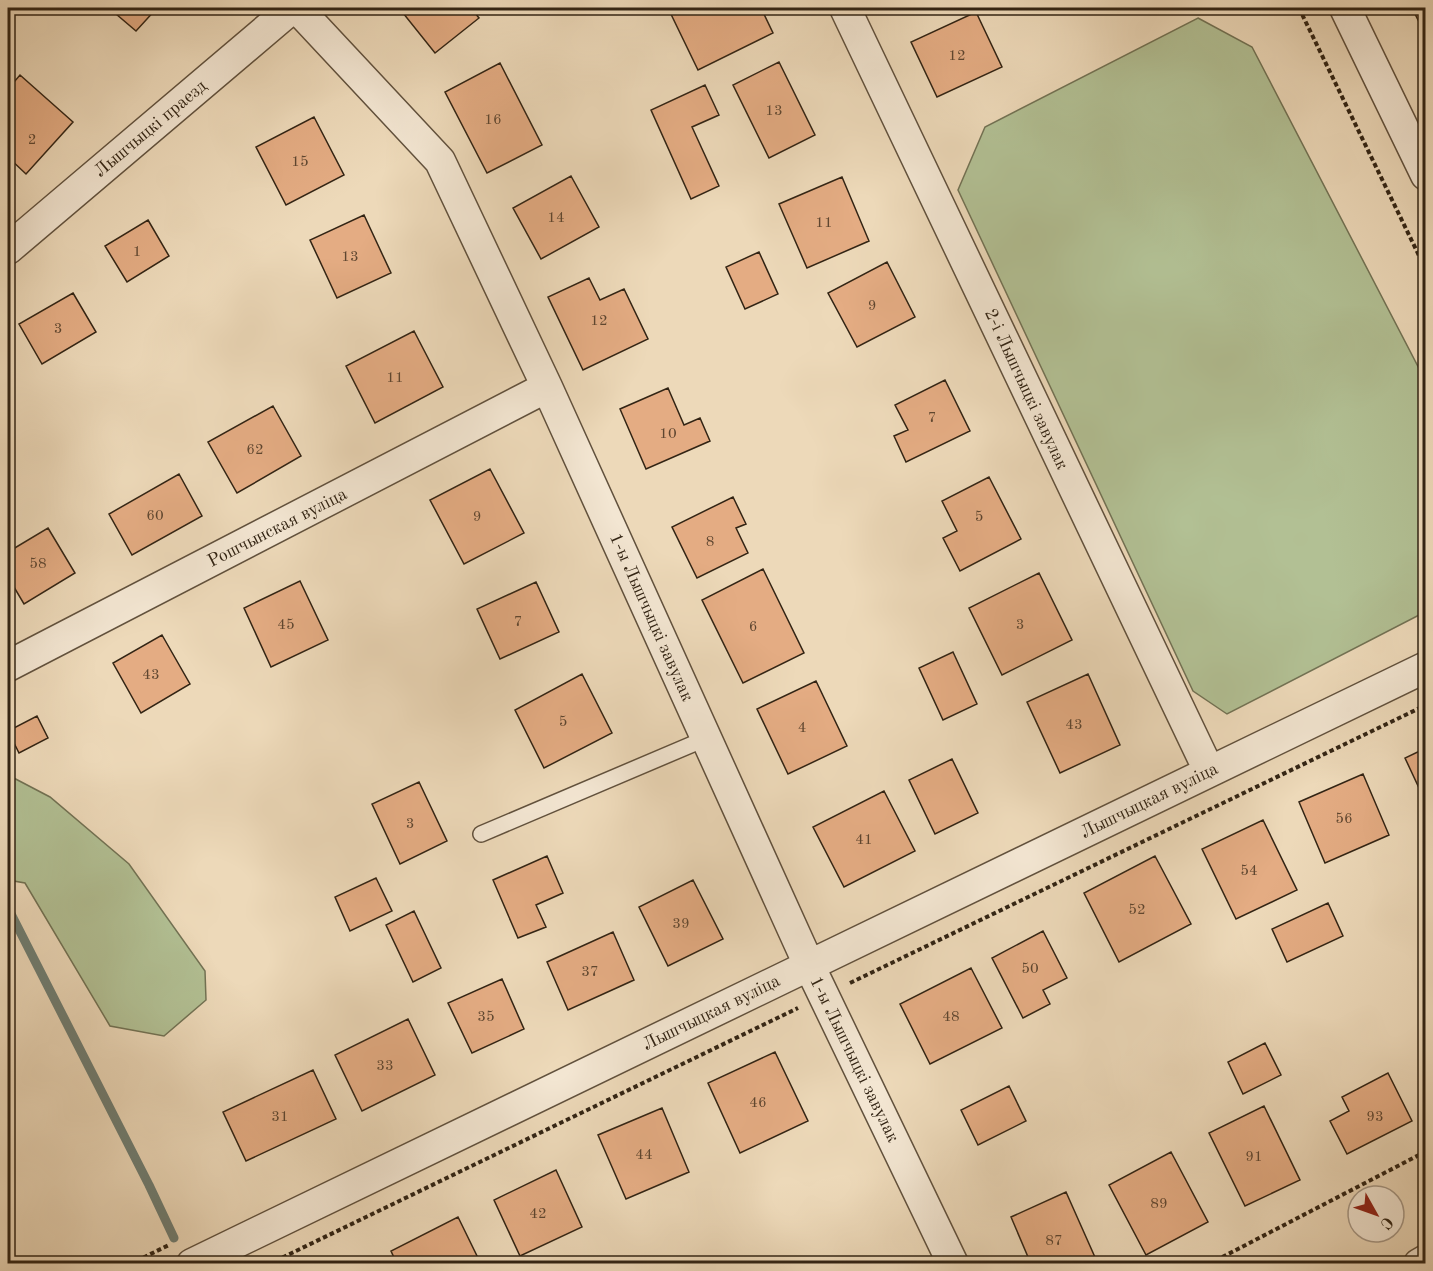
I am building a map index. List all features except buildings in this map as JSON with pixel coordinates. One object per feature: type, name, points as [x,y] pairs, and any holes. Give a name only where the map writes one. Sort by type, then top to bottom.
[{"type":"street","name":"Лышчыцкі праезд","points":[[8,249],[292,8]]},
{"type":"street","name":"1-ы Лышчыцкі завулак","points":[[297,8],[440,161],[547,387],[809,965],[953,1263]]},
{"type":"street","name":"2-і Лышчыцкі завулак","points":[[845,8],[1209,771]]},
{"type":"street","points":[[1344,8],[1425,175]]},
{"type":"street","name":"Рошчынская вуліца","points":[[8,666],[547,387]]},
{"type":"street","name":"Лышчыцкая вуліца","points":[[192,1263],[1425,667]]},
{"type":"street","points":[[1419,1263],[1425,1260]]},
{"type":"lane","points":[[481,834],[706,738]]},
{"type":"path","points":[[1299,8],[1425,270]]},
{"type":"path","points":[[1209,1263],[1419,1155],[1425,1155]]},
{"type":"green space","points":[[1198,18],[1252,47],[1425,380],[1425,612],[1227,714],[1193,691],[958,190],[985,127]]},
{"type":"green space","points":[[8,775],[50,797],[129,864],[205,971],[206,1000],[164,1036],[110,1026],[25,883],[8,880]]},
{"type":"waterway","points":[[8,908],[174,1238]]}]
